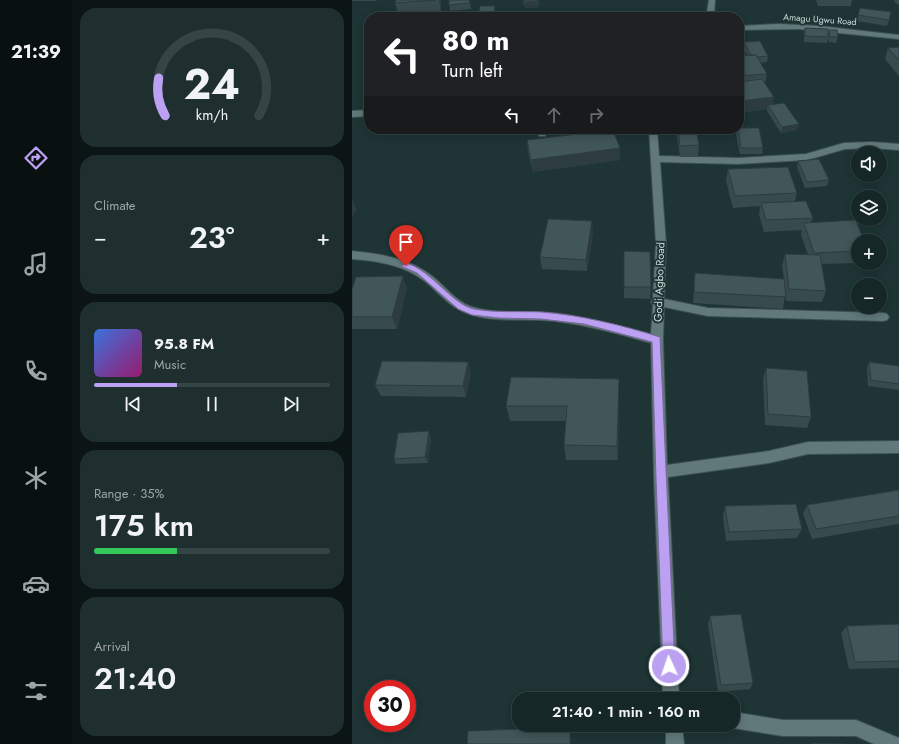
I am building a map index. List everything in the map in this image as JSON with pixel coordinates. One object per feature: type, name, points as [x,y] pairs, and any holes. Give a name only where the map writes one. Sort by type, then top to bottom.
[{"type":"street","points":[[711,12],[712,0]]},
{"type":"street","name":"Amagu Ugwu Road","points":[[744,28],[784,26],[828,28],[899,37]]},
{"type":"street","points":[[352,114],[364,113]]},
{"type":"street","name":"Godi Agbo Road","points":[[653,134],[661,244],[657,302],[657,340],[660,472],[671,692]]},
{"type":"street","points":[[655,159],[738,161],[806,157],[844,146],[872,145],[899,148]]},
{"type":"street","points":[[352,255],[391,260],[419,271],[461,307],[472,311],[499,315],[541,316],[584,321],[657,340]]},
{"type":"street","points":[[657,302],[708,312],[884,317]]},
{"type":"street","points":[[660,472],[769,457],[808,448],[899,448]]},
{"type":"street","points":[[740,721],[783,728],[856,728],[894,744]]},
{"type":"street","points":[[674,732],[675,744]]},
{"type":"building","points":[[396,0],[436,0],[395,3]]},
{"type":"building","points":[[449,0],[469,0],[470,3],[449,5]]},
{"type":"building","points":[[524,0],[538,0],[538,1],[525,2]]},
{"type":"building","points":[[480,6],[495,6],[494,12],[479,12]]},
{"type":"building","points":[[860,8],[891,12],[889,20],[858,15]]},
{"type":"building","points":[[805,28],[828,29],[828,37],[805,36]]},
{"type":"building","points":[[829,30],[837,30],[838,37],[830,37]]},
{"type":"building","points":[[760,41],[768,56],[757,57],[756,55],[751,55],[744,42]]},
{"type":"building","points":[[899,47],[899,60],[888,48]]},
{"type":"building","points":[[756,55],[767,74],[744,76],[744,56]]},
{"type":"building","points":[[762,79],[774,97],[744,101],[744,81]]},
{"type":"building","points":[[784,103],[799,124],[782,127],[768,105]]},
{"type":"building","points":[[744,128],[759,128],[763,148],[741,148],[739,134],[744,134]]},
{"type":"building","points":[[579,134],[615,134],[620,148],[531,160],[527,140]]},
{"type":"building","points":[[679,134],[697,134],[699,145],[680,146]]},
{"type":"building","points":[[819,159],[829,180],[807,182],[798,161]]},
{"type":"building","points":[[788,167],[797,193],[735,196],[728,169]]},
{"type":"building","points":[[806,201],[813,218],[766,220],[761,203]]},
{"type":"building","points":[[548,219],[592,221],[586,260],[540,257]]},
{"type":"building","points":[[851,220],[851,226],[858,226],[861,234],[851,234],[851,251],[814,253],[804,223]]},
{"type":"building","points":[[624,251],[650,252],[651,287],[624,287]]},
{"type":"building","points":[[785,254],[820,255],[826,291],[789,289]]},
{"type":"building","points":[[695,273],[784,279],[786,297],[694,292]]},
{"type":"building","points":[[403,276],[392,317],[352,317],[352,289],[356,277]]},
{"type":"building","points":[[382,361],[468,362],[463,386],[375,385]]},
{"type":"building","points":[[869,362],[899,366],[899,384],[871,380]]},
{"type":"building","points":[[766,368],[807,371],[811,417],[768,414]]},
{"type":"building","points":[[511,377],[619,379],[617,446],[564,445],[567,406],[506,406]]},
{"type":"building","points":[[429,431],[425,457],[394,459],[398,433]]},
{"type":"building","points":[[899,490],[899,516],[816,529],[807,505]]},
{"type":"building","points":[[796,504],[802,529],[729,532],[725,506]]},
{"type":"building","points":[[741,614],[753,683],[721,685],[710,616]]},
{"type":"building","points":[[899,624],[899,661],[855,662],[847,626]]},
{"type":"building","points":[[512,729],[512,732],[570,732],[570,744],[467,744],[468,731]]},
{"type":"building","points":[[813,743],[844,744],[813,744]]},
{"type":"route","points":[[406,266],[419,271],[461,307],[472,311],[499,315],[541,316],[584,321],[657,340],[669,666]]}]
